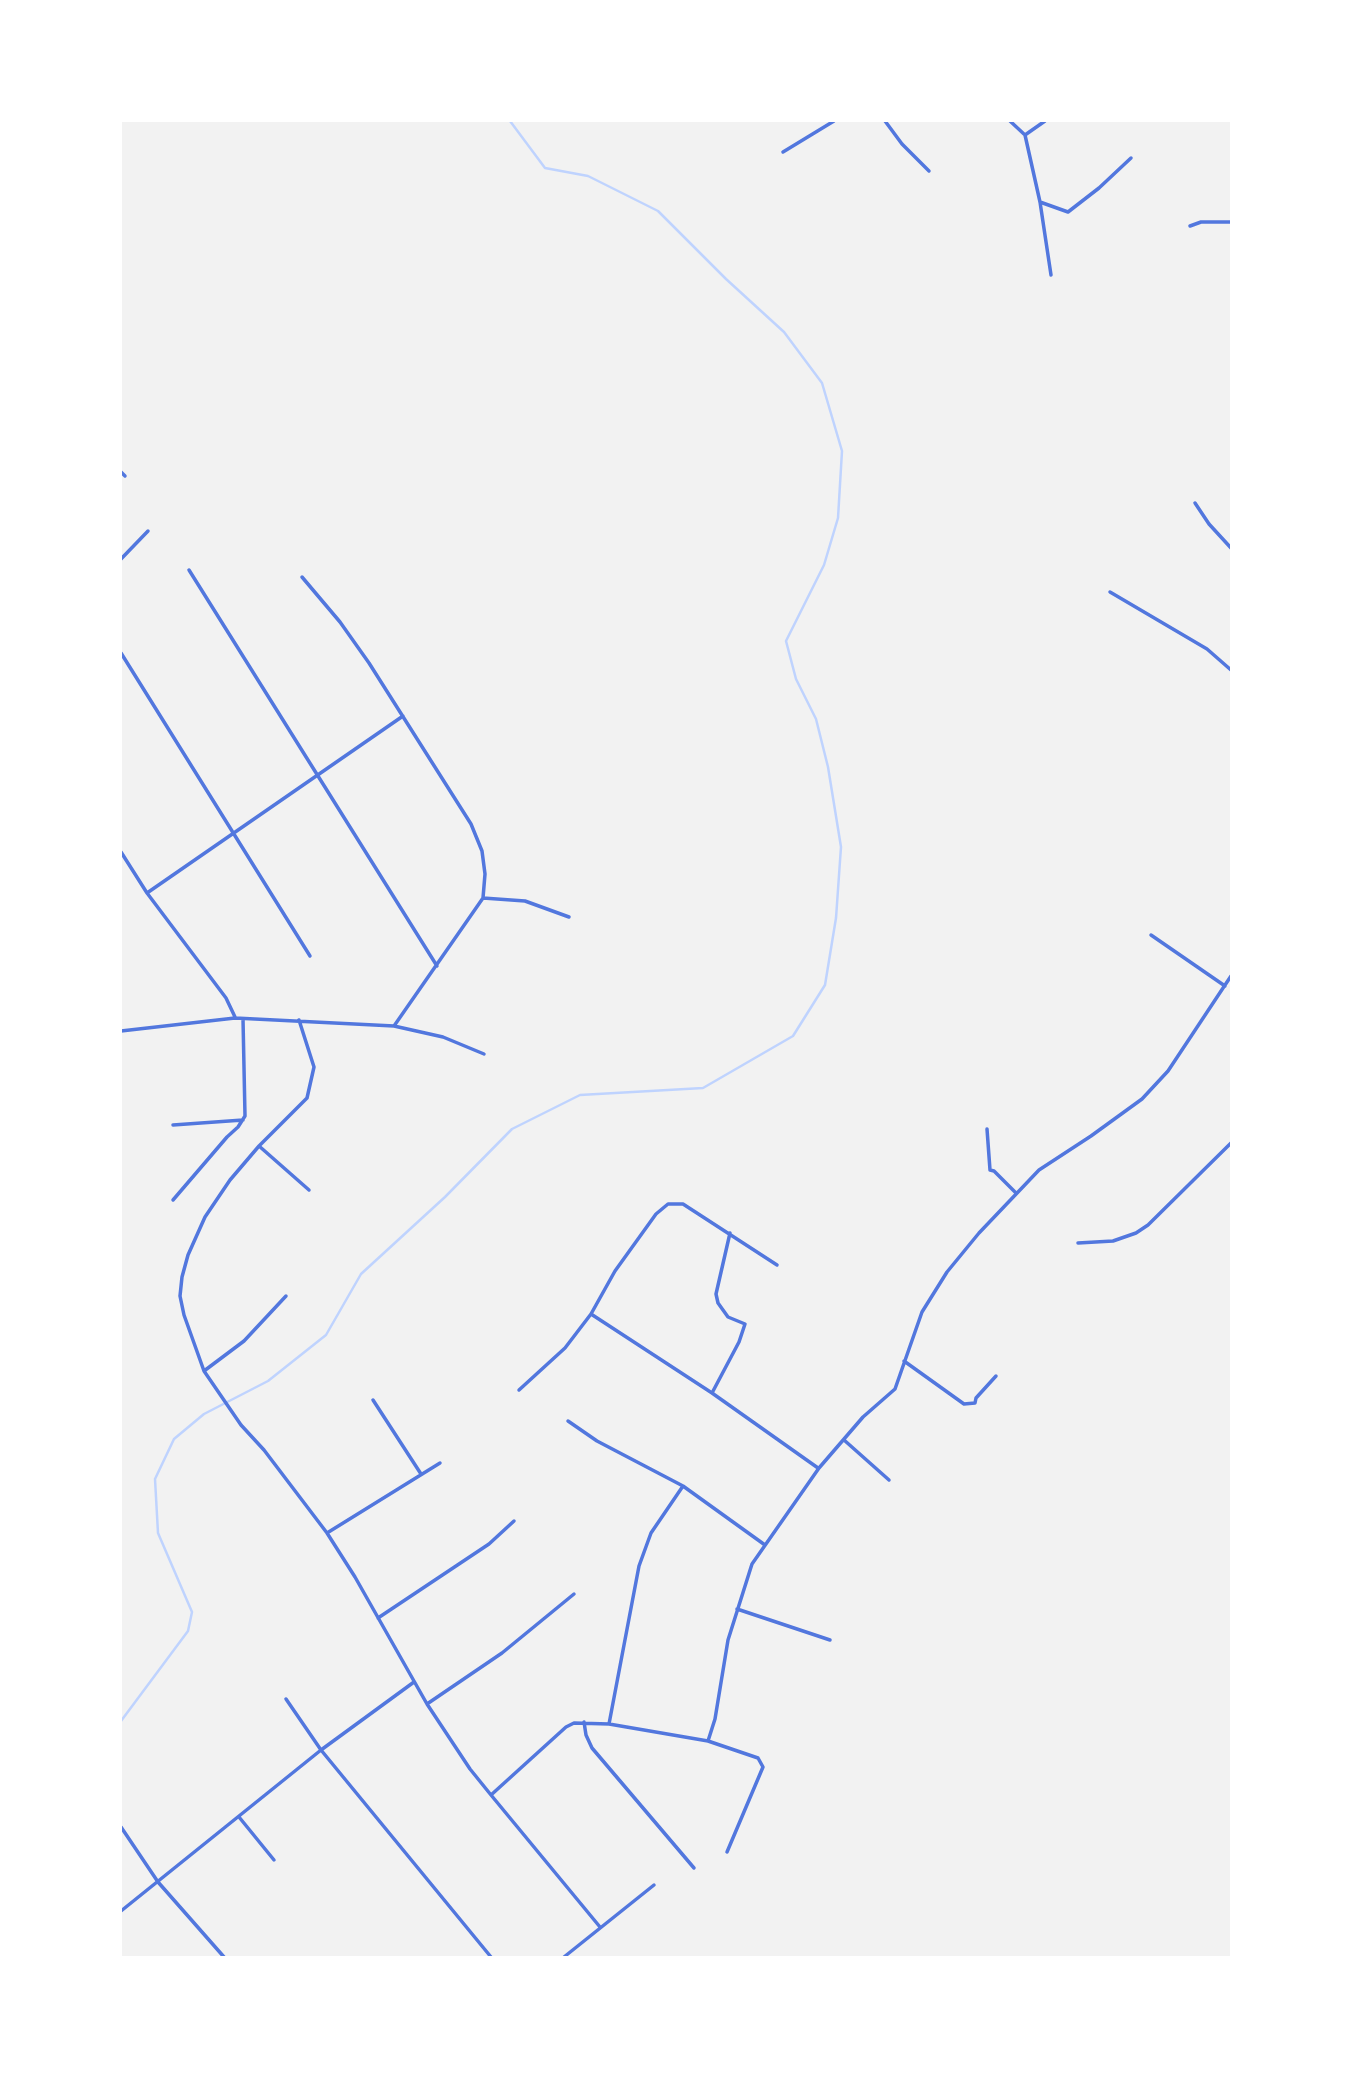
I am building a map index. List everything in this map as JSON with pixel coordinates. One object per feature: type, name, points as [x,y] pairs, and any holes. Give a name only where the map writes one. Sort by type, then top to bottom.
[{"type":"street","points":[[783,152],[834,121]]},
{"type":"street","points":[[884,121],[902,144],[929,170]]},
{"type":"street","points":[[1010,121],[1025,135],[1040,202],[1051,275]]},
{"type":"street","points":[[1025,135],[1045,121]]},
{"type":"street","points":[[1040,202],[1068,212],[1131,158]]},
{"type":"street","points":[[1189,226],[1201,222],[1231,222]]},
{"type":"street","points":[[121,471],[125,476]]},
{"type":"street","points":[[1195,503],[1209,524],[1231,548]]},
{"type":"street","points":[[121,559],[148,531]]},
{"type":"street","points":[[189,570],[437,967]]},
{"type":"street","points":[[302,577],[362,652],[471,824],[482,851],[485,874],[483,898],[394,1026]]},
{"type":"street","points":[[1110,592],[1207,649],[1231,670]]},
{"type":"street","points":[[121,653],[310,956]]},
{"type":"street","points":[[147,893],[402,716]]},
{"type":"street","points":[[121,852],[147,893],[226,998],[235,1018]]},
{"type":"street","points":[[483,898],[525,901],[569,916]]},
{"type":"street","points":[[1151,935],[1225,986]]},
{"type":"street","points":[[708,1741],[715,1719],[728,1640],[752,1564],[819,1468],[863,1417],[895,1389],[922,1312],[947,1272],[1039,1170],[1142,1099],[1168,1071],[1231,976]]},
{"type":"street","points":[[121,1031],[235,1018],[394,1026],[443,1037],[484,1054]]},
{"type":"street","points":[[173,1200],[245,1116],[243,1018]]},
{"type":"street","points":[[299,1020],[314,1067],[307,1098],[259,1146],[230,1180],[205,1217],[188,1255],[182,1277],[180,1296],[184,1315],[204,1371],[217,1392],[327,1533],[427,1704],[470,1769],[600,1927]]},
{"type":"street","points":[[173,1125],[243,1120]]},
{"type":"street","points":[[987,1129],[990,1170],[1016,1193]]},
{"type":"street","points":[[1078,1242],[1113,1241],[1136,1233],[1148,1225],[1231,1143]]},
{"type":"street","points":[[259,1146],[309,1190]]},
{"type":"street","points":[[519,1390],[565,1348],[592,1314],[615,1271],[656,1214],[668,1204],[683,1204],[777,1265]]},
{"type":"street","points":[[712,1393],[739,1342],[745,1324],[728,1317],[718,1303],[716,1294],[730,1233]]},
{"type":"street","points":[[204,1371],[244,1341],[286,1296]]},
{"type":"street","points":[[592,1314],[819,1468]]},
{"type":"street","points":[[904,1362],[964,1404],[975,1403],[976,1398],[996,1376]]},
{"type":"street","points":[[373,1400],[421,1475]]},
{"type":"street","points":[[568,1421],[597,1441],[683,1486],[765,1545]]},
{"type":"street","points":[[844,1440],[889,1480]]},
{"type":"street","points":[[327,1533],[440,1463]]},
{"type":"street","points":[[608,1724],[639,1566],[651,1533],[683,1486]]},
{"type":"street","points":[[378,1618],[489,1544],[514,1521]]},
{"type":"street","points":[[427,1704],[502,1653],[574,1594]]},
{"type":"street","points":[[737,1609],[830,1640]]},
{"type":"street","points":[[121,1911],[321,1750],[415,1682]]},
{"type":"street","points":[[286,1699],[321,1750],[491,1957]]},
{"type":"street","points":[[584,1722],[586,1735],[593,1748],[694,1868]]},
{"type":"street","points":[[491,1795],[566,1727],[584,1722],[708,1741],[758,1758],[763,1767],[727,1852]]},
{"type":"street","points":[[239,1817],[274,1860]]},
{"type":"street","points":[[121,1828],[158,1882],[224,1957]]},
{"type":"street","points":[[564,1957],[654,1885]]},
{"type":"waterway","points":[[121,1721],[188,1631],[192,1612],[158,1533],[155,1479],[174,1439],[204,1414],[268,1381],[326,1335],[361,1274],[445,1197],[512,1129],[580,1095],[703,1088],[793,1036],[825,985],[836,918],[841,847],[828,767],[816,719],[796,679],[786,641],[824,565],[838,518],[842,451],[822,383],[784,332],[658,211],[588,176],[545,168],[510,121]]}]
